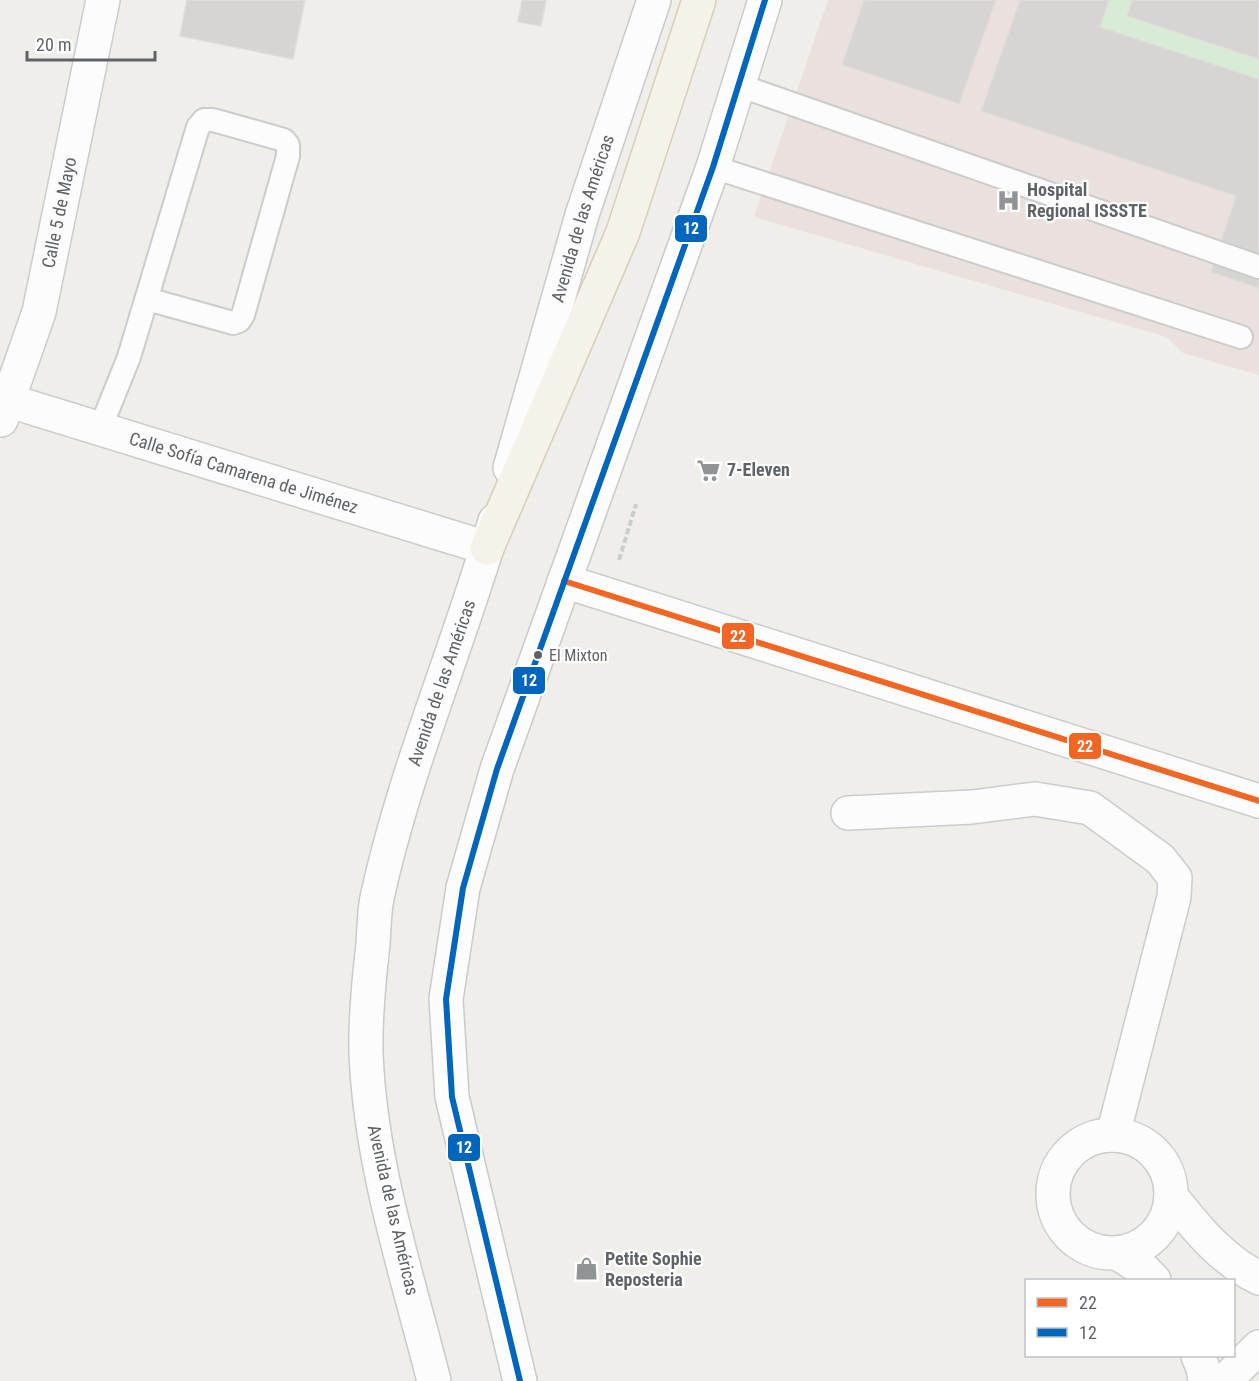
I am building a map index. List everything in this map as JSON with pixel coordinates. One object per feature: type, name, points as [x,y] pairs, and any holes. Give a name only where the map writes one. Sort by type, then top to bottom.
[{"type":"main road","points":[[487,548],[623,232],[699,0]]},
{"type":"street","name":"Calle 5 de Mayo","points":[[3,407],[39,312],[103,0]]},
{"type":"street","name":"Avenida de las Américas","points":[[434,1381],[383,1181],[372,1120],[366,1052],[368,985],[377,900],[415,759],[487,548],[582,215],[654,0]]},
{"type":"street","points":[[520,1381],[452,1097],[446,999],[466,877],[497,769],[713,167],[765,0]]},
{"type":"street","name":"Calle Sofía Camarena de Jiménez","points":[[3,407],[100,429],[487,548]]},
{"type":"street","points":[[564,581],[1259,801]]},
{"type":"street","points":[[848,813],[972,807],[1035,799],[1090,808],[1160,859],[1175,878],[1174,897],[1113,1135]]},
{"type":"street","points":[[1152,1279],[1144,1270],[1119,1254],[1093,1251],[1070,1237],[1058,1218],[1052,1196],[1057,1172],[1068,1154],[1086,1141],[1113,1135],[1138,1141],[1154,1153],[1165,1167],[1172,1196],[1195,1227],[1223,1254],[1259,1278]]},
{"type":"street","points":[[1119,1254],[1148,1242],[1166,1219],[1172,1196]]},
{"type":"street","points":[[1229,1381],[1232,1374],[1259,1347]]},
{"type":"street","points":[[1198,1357],[1205,1381]]},
{"type":"lane","points":[[738,85],[1259,267]]},
{"type":"lane","points":[[100,429],[129,357],[198,127],[204,120],[213,120],[284,140],[288,145],[288,156],[243,315],[239,321],[233,323],[147,299]]},
{"type":"lane","points":[[713,167],[1241,337]]},
{"type":"shaded area","name":"Hospital Regional ISSSTE","points":[[828,0],[1259,0],[1259,375],[1183,353],[1167,337],[754,217]]},
{"type":"green space","points":[[1109,0],[1132,0],[1259,59],[1259,79],[1100,27]]},
{"type":"building","points":[[187,0],[305,0],[293,59],[180,36]]},
{"type":"building","points":[[522,0],[546,0],[541,26],[518,22]]},
{"type":"building","points":[[864,0],[996,0],[959,104],[842,65]]},
{"type":"building","points":[[1020,0],[1109,0],[1100,27],[1259,79],[1259,288],[1211,272],[1236,196],[981,111]]},
{"type":"building","points":[[1132,0],[1259,0],[1259,59],[1127,16]]},
{"type":"transit line","name":"12","points":[[520,1381],[452,1097],[446,999],[463,888],[497,769],[713,167],[765,0]]},
{"type":"transit line","name":"22","points":[[564,581],[1259,801]]},
{"type":"place","name":"Hospital Regional ISSSTE","points":[[1009,200]]},
{"type":"place","name":"7-Eleven","points":[[709,470]]},
{"type":"place","name":"El Mixton","points":[[538,655]]},
{"type":"place","name":"Petite Sophie Reposteria","points":[[587,1269]]}]
